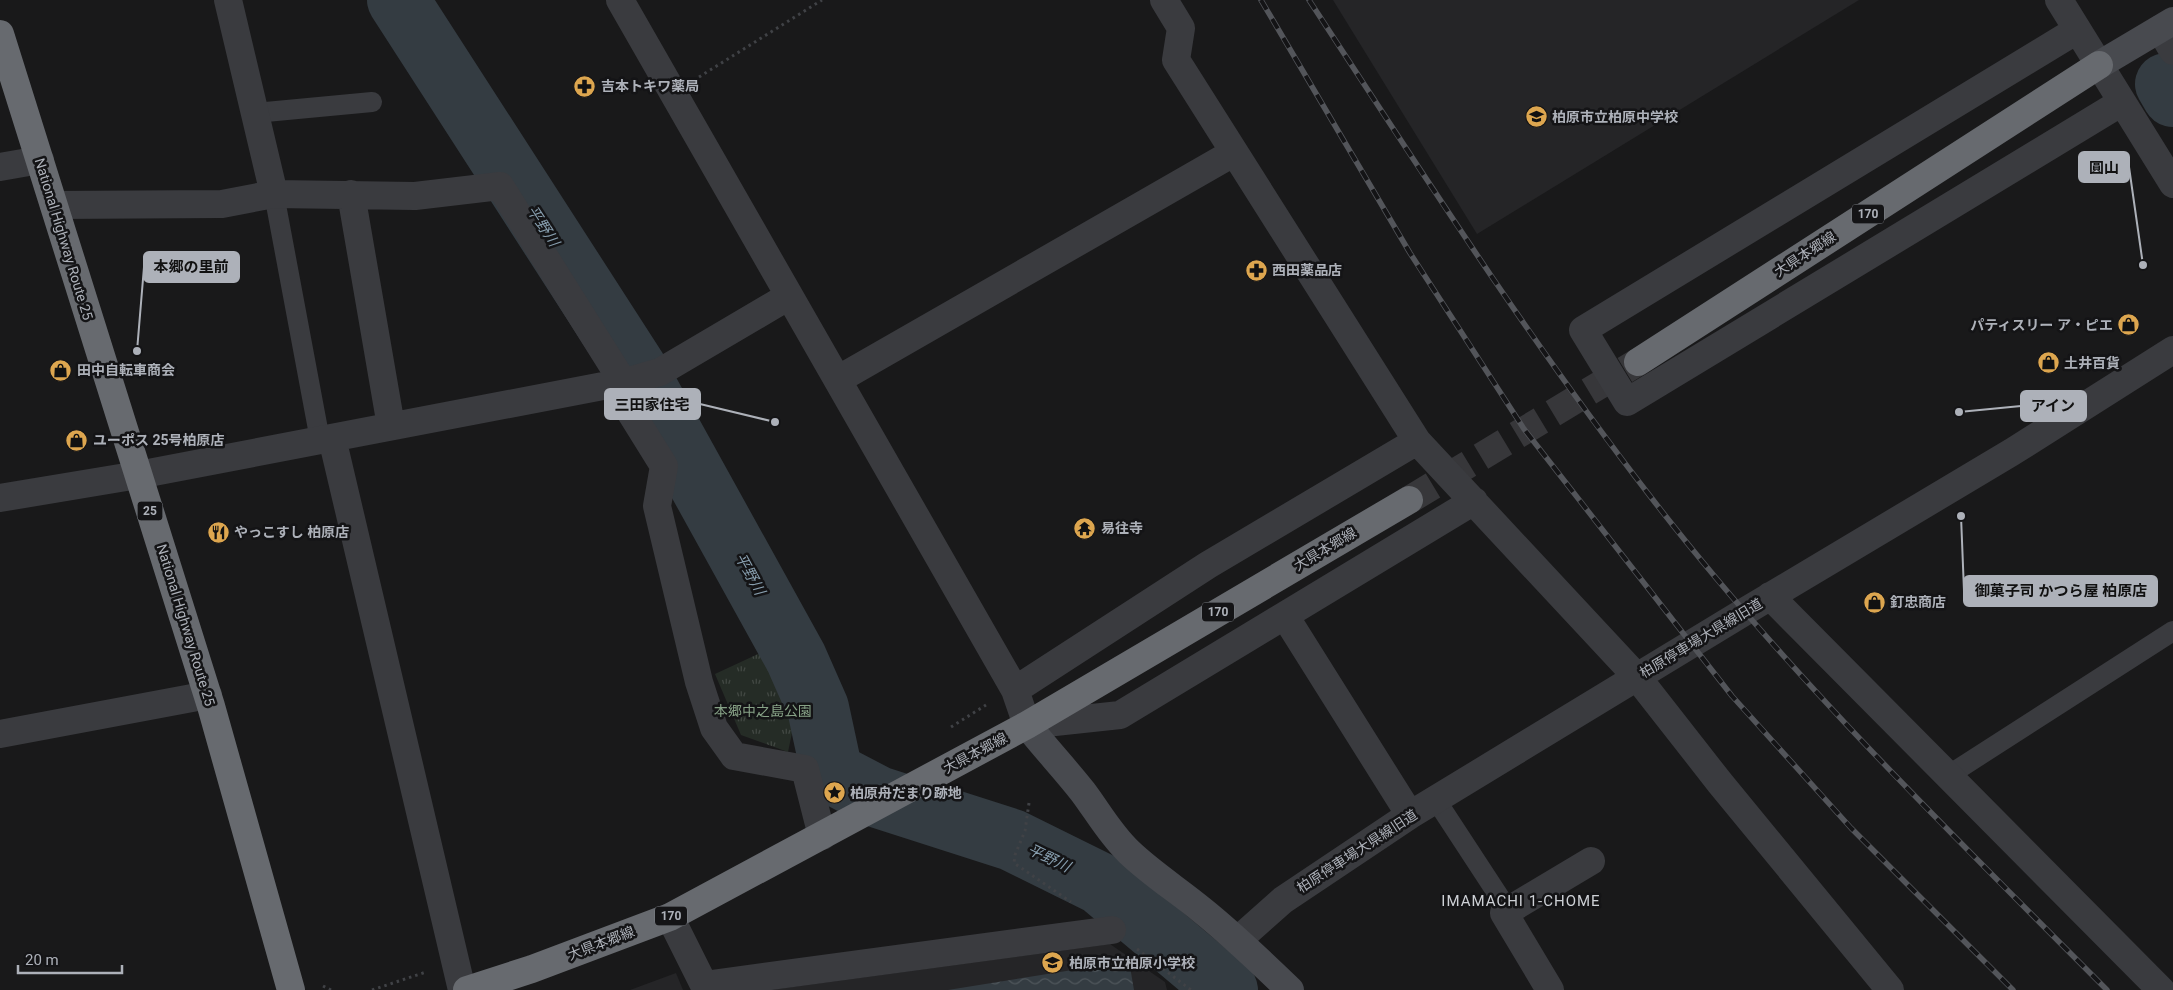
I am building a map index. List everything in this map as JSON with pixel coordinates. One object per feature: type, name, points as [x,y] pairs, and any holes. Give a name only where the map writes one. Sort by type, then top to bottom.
[{"type":"highway","name":"National Highway Route 25","points":[[0,34],[208,695],[291,990]]},
{"type":"highway","name":"大県本郷線","points":[[1638,362],[2099,65]]},
{"type":"highway","name":"大県本郷線","points":[[470,989],[532,969],[670,917],[1027,725],[1409,500]]},
{"type":"street","points":[[228,0],[274,194]]},
{"type":"street","points":[[620,0],[789,296],[839,379],[1015,690],[1027,725],[1050,755],[1083,792],[1102,822],[1127,850],[1148,870],[1201,909],[1238,940],[1290,990]]},
{"type":"street","points":[[1164,0],[1180,28],[1176,60],[1233,153],[1417,441],[1637,677],[1720,783],[1890,990]]},
{"type":"street","points":[[2059,0],[2173,184]]},
{"type":"street","points":[[2077,30],[1582,330],[1627,402],[2122,102]]},
{"type":"street","points":[[2099,65],[2169,34]]},
{"type":"street","points":[[839,379],[1233,153]]},
{"type":"street","points":[[0,167],[40,160]]},
{"type":"street","points":[[54,205],[222,204],[274,194],[415,196],[500,186],[630,380],[664,466],[657,506],[699,682],[714,728],[734,756],[804,769],[822,836]]},
{"type":"street","points":[[352,194],[391,426]]},
{"type":"street","points":[[0,498],[138,475],[630,380],[789,296]]},
{"type":"street","name":"柏原停車場大県線旧道","points":[[1238,940],[1283,900],[1410,815],[1770,596],[2012,452],[2173,350]]},
{"type":"street","points":[[326,439],[456,962],[470,989]]},
{"type":"street","points":[[1015,690],[1208,565],[1417,441]]},
{"type":"street","points":[[1027,725],[1120,715],[1474,501]]},
{"type":"street","points":[[1770,596],[2160,990]]},
{"type":"street","points":[[1285,616],[1410,815]]},
{"type":"street","points":[[0,734],[208,695]]},
{"type":"street","points":[[1550,990],[1504,912],[1591,861]]},
{"type":"street","points":[[670,917],[704,985],[1112,930]]},
{"type":"lane","points":[[255,113],[372,102]]},
{"type":"lane","points":[[274,194],[326,439]]},
{"type":"lane","points":[[1949,775],[2173,631]]},
{"type":"lane","points":[[1436,800],[1508,910]]},
{"type":"path","points":[[673,93],[822,0]]},
{"type":"path","points":[[1015,855],[1024,831],[1029,803]]},
{"type":"path","points":[[372,990],[456,962]]},
{"type":"shaded area","name":"柏原市立柏原中学校","points":[[1333,0],[1859,0],[1477,234]]},
{"type":"shaded area","name":"柏原市立柏原小学校","points":[[1110,944],[1165,982],[1167,990],[770,990]]},
{"type":"shaded area","points":[[676,973],[683,990],[630,990]]},
{"type":"green space","name":"本郷中之島公園","points":[[769,649],[796,713],[788,752],[741,735],[715,674]]},
{"type":"water","points":[[1129,961],[1134,990],[948,990]]},
{"type":"waterway","name":"平野川","points":[[398,0],[636,369],[796,658],[818,708],[832,773],[878,797],[1012,840],[1101,884],[1227,990]]},
{"type":"waterway","points":[[2166,84],[2173,96]]},
{"type":"tunnel","points":[[1409,500],[1638,362]]},
{"type":"railway","points":[[1261,0],[1410,253],[1524,429],[1732,696],[1851,828],[2013,990]]},
{"type":"railway","points":[[1309,0],[1433,189],[1560,375],[1702,562],[1813,689],[1929,811],[2107,990]]},
{"type":"place","name":"吉本トキワ薬局","points":[[585,86]]},
{"type":"place","name":"柏原市立柏原中学校","points":[[1536,117]]},
{"type":"place","name":"圓山","points":[[2143,265]]},
{"type":"place","name":"西田薬品店","points":[[1256,270]]},
{"type":"place","name":"パティスリー ア・ピエ","points":[[2129,325]]},
{"type":"place","name":"本郷の里前","points":[[137,351]]},
{"type":"place","name":"土井百貨","points":[[2048,363]]},
{"type":"place","name":"田中自転車商会","points":[[61,370]]},
{"type":"place","name":"アイン","points":[[1959,412]]},
{"type":"place","name":"三田家住宅","points":[[775,422]]},
{"type":"place","name":"ユーポス 25号柏原店","points":[[77,440]]},
{"type":"place","name":"御菓子司 かつら屋 柏原店","points":[[1961,516]]},
{"type":"place","name":"易往寺","points":[[1085,528]]},
{"type":"place","name":"やっこすし 柏原店","points":[[218,532]]},
{"type":"place","name":"釘忠商店","points":[[1874,602]]},
{"type":"place","name":"柏原舟だまり跡地","points":[[834,793]]},
{"type":"place","name":"柏原市立柏原小学校","points":[[1053,963]]},
{"type":"district","name":"IMAMACHI 1-CHOME","points":[[1521,901]]}]
